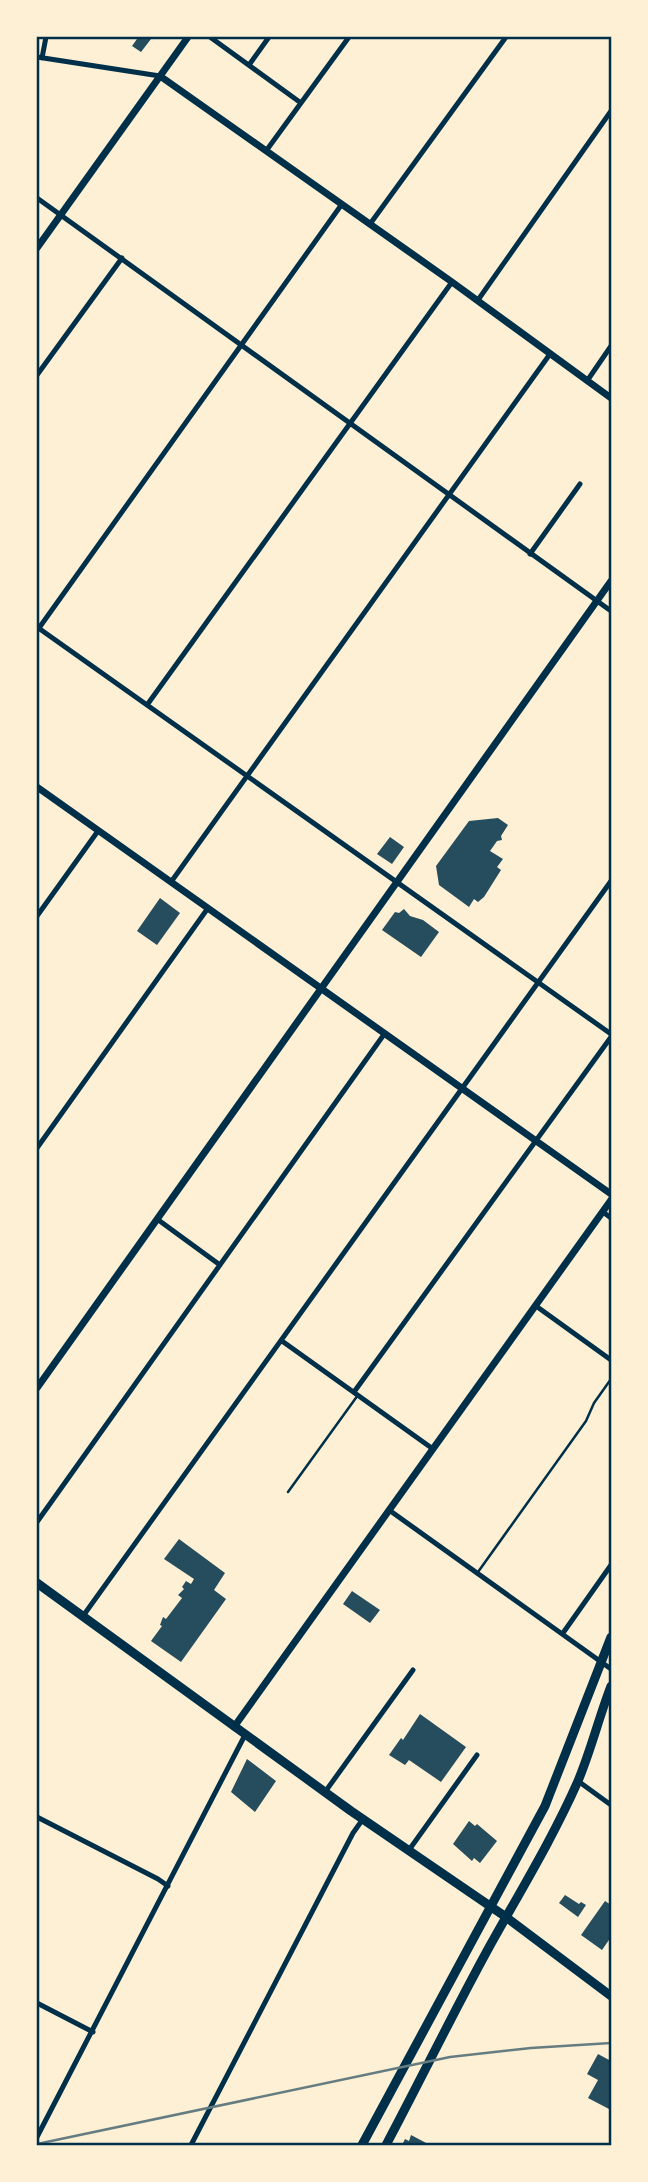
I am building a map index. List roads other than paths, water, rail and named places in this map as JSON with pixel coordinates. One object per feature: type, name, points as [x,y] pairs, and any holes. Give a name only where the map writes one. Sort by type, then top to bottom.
[{"type":"main road","points":[[37,1583],[325,1792],[506,1917],[611,1996]]},
{"type":"main road","points":[[362,2145],[545,1806],[611,1637]]},
{"type":"main road","points":[[386,2145],[547,1845],[578,1781],[611,1686]]},
{"type":"street","points":[[46,37],[39,57],[160,76],[478,300],[611,398]]},
{"type":"street","points":[[37,248],[188,37]]},
{"type":"street","points":[[210,37],[301,103]]},
{"type":"street","points":[[249,65],[269,37]]},
{"type":"street","points":[[266,150],[349,37]]},
{"type":"street","points":[[370,224],[506,37]]},
{"type":"street","points":[[478,300],[611,111]]},
{"type":"street","points":[[37,198],[611,611]]},
{"type":"street","points":[[342,204],[38,627],[611,1036],[356,1394]]},
{"type":"street","points":[[37,375],[122,258]]},
{"type":"street","points":[[147,705],[452,282]]},
{"type":"street","points":[[587,381],[611,346]]},
{"type":"street","points":[[171,882],[550,354]]},
{"type":"street","points":[[530,554],[580,484]]},
{"type":"street","points":[[37,1388],[611,581]]},
{"type":"street","points":[[37,787],[611,1194]]},
{"type":"street","points":[[37,916],[98,831]]},
{"type":"street","points":[[83,1616],[611,881]]},
{"type":"street","points":[[37,1148],[208,908]]},
{"type":"street","points":[[37,1522],[385,1033]]},
{"type":"street","points":[[234,1727],[611,1200]]},
{"type":"street","points":[[603,1212],[611,1218]]},
{"type":"street","points":[[157,1220],[220,1265]]},
{"type":"street","points":[[536,1306],[611,1360]]},
{"type":"street","points":[[282,1341],[433,1450]]},
{"type":"street","points":[[389,1510],[611,1669]]},
{"type":"street","points":[[563,1633],[611,1565]]},
{"type":"street","points":[[325,1792],[413,1670]]},
{"type":"street","points":[[37,2137],[245,1735]]},
{"type":"street","points":[[409,1850],[477,1755]]},
{"type":"street","points":[[578,1781],[611,1805]]},
{"type":"street","points":[[37,1816],[168,1886]]},
{"type":"street","points":[[191,2145],[353,1833],[363,1819]]},
{"type":"street","points":[[37,2003],[93,2032]]},
{"type":"lane","points":[[478,1572],[586,1421],[594,1403],[611,1379]]},
{"type":"lane","points":[[288,1492],[356,1394]]},
{"type":"railway","points":[[37,2144],[450,2057],[611,2043]]}]
